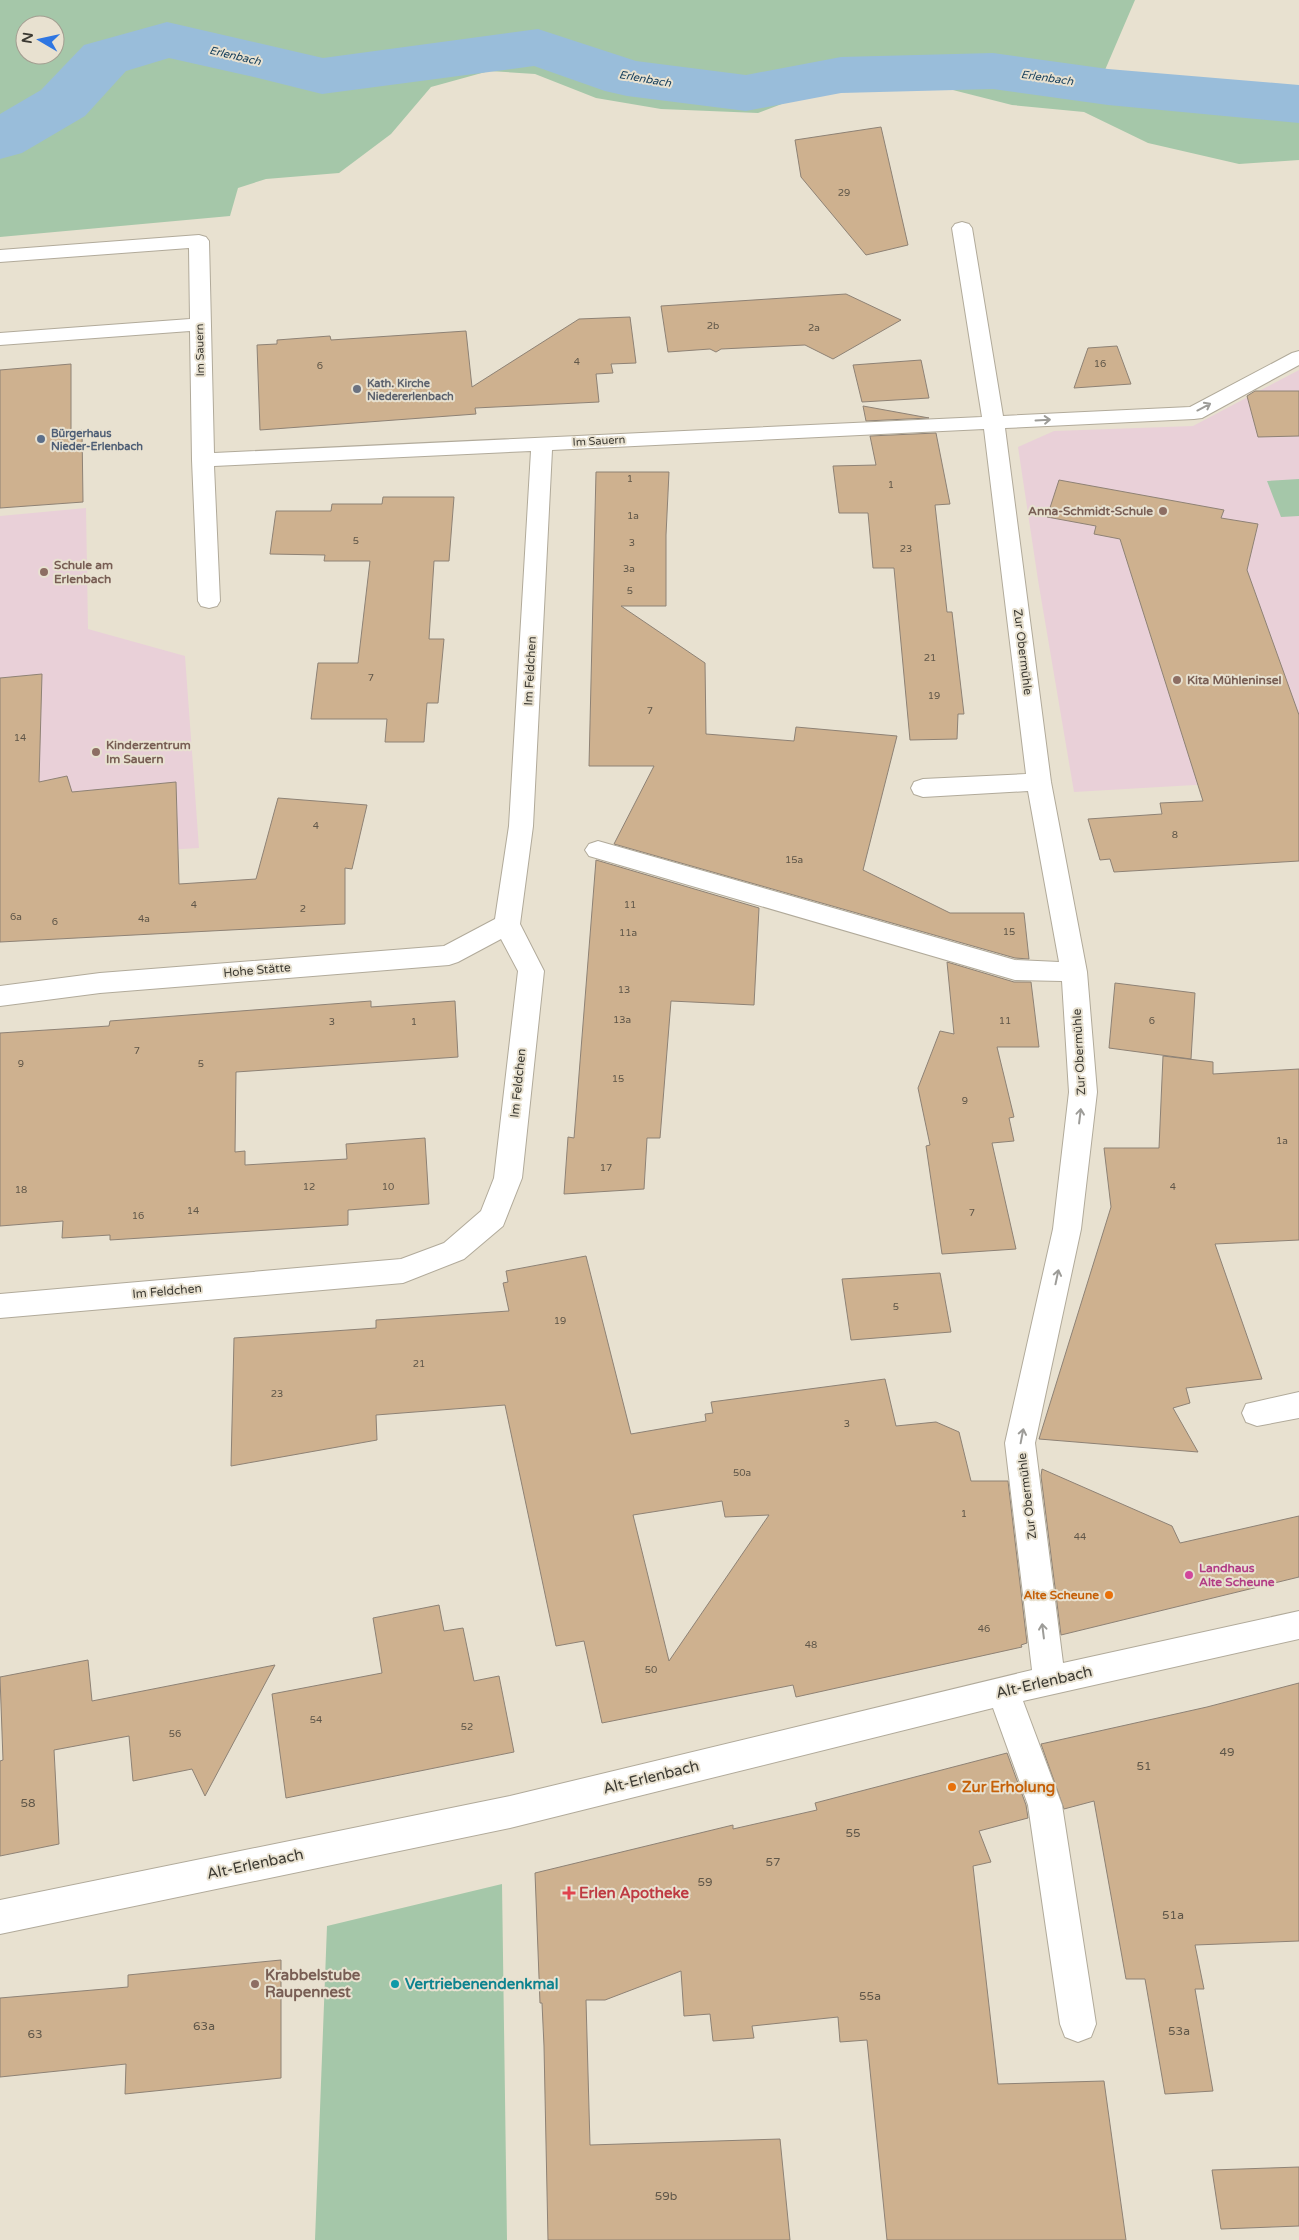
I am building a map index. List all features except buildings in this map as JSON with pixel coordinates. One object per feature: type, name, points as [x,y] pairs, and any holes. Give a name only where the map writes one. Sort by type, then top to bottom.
[{"type":"street","name":"Zur Obermühle","points":[[962,228],[994,423],[1039,782],[1074,972],[1083,1092],[1067,1229],[1020,1443],[1049,1680]]},
{"type":"street","name":"Im Sauern","points":[[0,256],[199,241],[203,460],[209,601]]},
{"type":"street","points":[[0,338],[200,324]]},
{"type":"street","points":[[994,423],[1194,413],[1299,357]]},
{"type":"street","name":"Im Sauern","points":[[203,460],[994,423]]},
{"type":"street","name":"Im Feldchen","points":[[0,1306],[403,1271],[454,1251],[493,1218],[508,1178],[531,971],[507,924],[521,826],[542,443]]},
{"type":"street","points":[[923,788],[1039,782]]},
{"type":"street","points":[[598,850],[1015,970],[1074,972]]},
{"type":"street","name":"Hohe Stätte","points":[[0,996],[100,983],[449,955],[507,924]]},
{"type":"street","points":[[1258,1414],[1299,1405]]},
{"type":"street","name":"Alt-Erlenbach","points":[[0,1916],[510,1812],[1049,1680],[1299,1625]]},
{"type":"street","points":[[1003,1691],[1045,1805],[1078,2024]]},
{"type":"shaded area","points":[[1299,370],[1299,779],[1074,792],[1038,580],[1018,447],[1054,431],[1193,426]]},
{"type":"shaded area","name":"Kinderzentrum Im Sauern","points":[[86,508],[88,629],[185,656],[199,848],[0,860],[0,516]]},
{"type":"green space","points":[[0,0],[1135,0],[1105,70],[1299,98],[1299,160],[1239,164],[1148,143],[1084,112],[1012,105],[941,87],[927,78],[837,83],[758,113],[661,109],[596,98],[535,74],[489,71],[431,87],[391,134],[339,173],[266,179],[238,188],[230,216],[0,237]]},
{"type":"green space","points":[[1299,479],[1299,516],[1281,517],[1267,481]]},
{"type":"green space","points":[[502,1884],[507,2240],[315,2240],[327,1926]]},
{"type":"waterway","name":"Erlenbach","points":[[0,140],[63,103],[105,58],[167,40],[265,61],[322,76],[538,47],[627,78],[746,93],[841,75],[993,71],[1108,87],[1299,104]]},
{"type":"place","name":"Kath. Kirche Niedererlenbach","points":[[357,389]]},
{"type":"place","name":"Bürgerhaus Nieder-Erlenbach","points":[[41,439]]},
{"type":"place","name":"Anna-Schmidt-Schule","points":[[1163,511]]},
{"type":"place","name":"Schule am Erlenbach","points":[[44,572]]},
{"type":"place","name":"Kita Mühleninsel","points":[[1177,680]]},
{"type":"place","name":"Kinderzentrum Im Sauern","points":[[96,752]]},
{"type":"place","name":"Landhaus Alte Scheune","points":[[1189,1575]]},
{"type":"place","name":"Alte Scheune","points":[[1109,1595]]},
{"type":"place","name":"Zur Erholung","points":[[952,1787]]},
{"type":"place","name":"Erlen Apotheke","points":[[569,1893]]},
{"type":"place","name":"Krabbelstube Raupennest","points":[[255,1984]]},
{"type":"place","name":"Vertriebenendenkmal","points":[[395,1984]]}]
